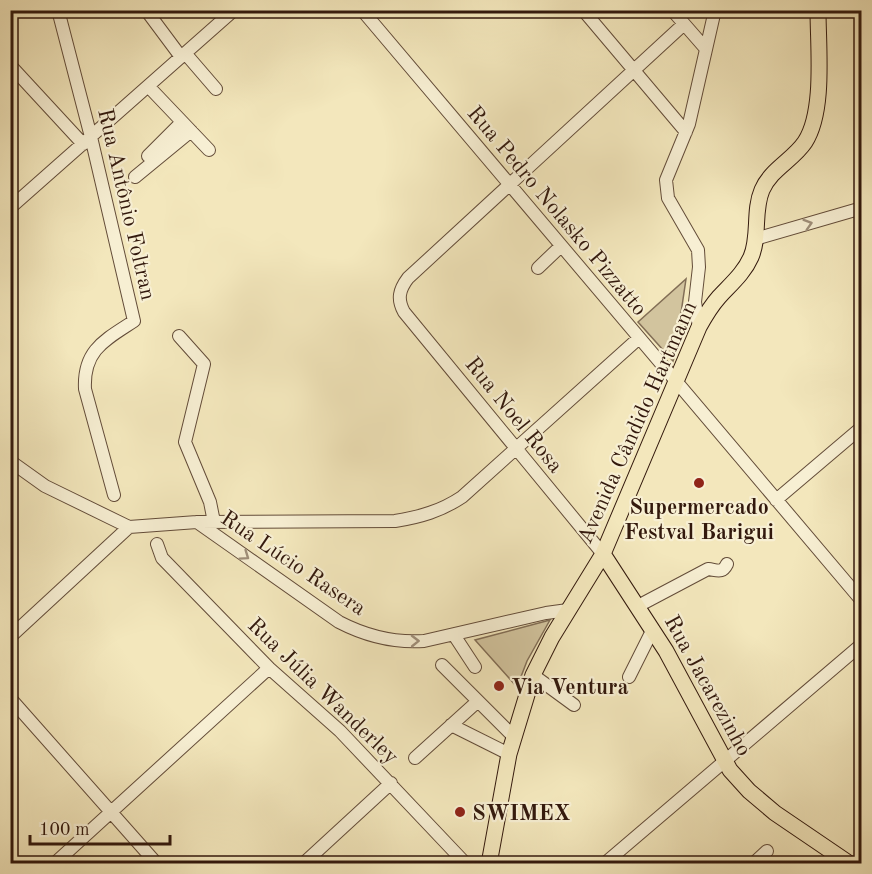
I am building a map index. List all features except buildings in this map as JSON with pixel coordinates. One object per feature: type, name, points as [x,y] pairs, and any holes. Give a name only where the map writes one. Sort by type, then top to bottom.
[{"type":"main road","name":"Avenida Cândido Hartmann","points":[[489,864],[510,754],[533,675],[552,637],[603,554],[699,327],[713,304],[750,260],[761,191],[771,175],[804,143],[815,121],[818,98],[818,10]]},
{"type":"main road","name":"Rua Jacarezinho","points":[[603,554],[653,629],[724,761],[738,780],[761,802],[850,864]]},
{"type":"street","name":"Rua Antônio Foltran","points":[[58,10],[87,140],[134,321],[96,348],[86,368],[85,389],[114,495]]},
{"type":"street","points":[[146,10],[183,55],[216,89]]},
{"type":"street","points":[[10,208],[234,10]]},
{"type":"street","name":"Rua Pedro Nolasko Pizzatto","points":[[362,10],[861,601]]},
{"type":"street","points":[[583,10],[686,132]]},
{"type":"street","points":[[672,10],[706,49]]},
{"type":"street","points":[[699,327],[695,302],[699,267],[698,250],[673,208],[666,189],[668,173],[686,132],[715,10]]},
{"type":"street","points":[[509,185],[684,24]]},
{"type":"street","points":[[10,65],[87,140]]},
{"type":"street","points":[[148,86],[209,150]]},
{"type":"street","points":[[148,156],[187,127]]},
{"type":"street","points":[[135,177],[187,127]]},
{"type":"street","name":"Rua Noel Rosa","points":[[509,185],[408,278],[403,284],[399,298],[404,312],[603,554]]},
{"type":"street","points":[[755,240],[861,208]]},
{"type":"street","points":[[537,268],[561,246]]},
{"type":"street","points":[[179,336],[204,364],[185,442],[210,502],[214,522]]},
{"type":"street","points":[[197,522],[395,520],[423,516],[448,506],[462,497],[639,338]]},
{"type":"street","points":[[776,500],[861,428]]},
{"type":"street","points":[[10,461],[45,486],[129,527],[10,637]]},
{"type":"street","name":"Rua Lúcio Rasera","points":[[129,527],[197,522],[331,617],[350,628],[378,637],[411,642],[438,639],[546,613],[568,610]]},
{"type":"street","name":"Rua Júlia Wanderley","points":[[157,544],[162,558],[269,668],[340,730],[466,864]]},
{"type":"street","points":[[639,606],[708,569],[720,572],[727,564]]},
{"type":"street","points":[[629,677],[653,629]]},
{"type":"street","points":[[454,635],[475,668]]},
{"type":"street","points":[[604,864],[861,644]]},
{"type":"street","points":[[442,665],[514,737]]},
{"type":"street","points":[[54,864],[269,668]]},
{"type":"street","points":[[533,675],[574,705]]},
{"type":"street","points":[[415,758],[478,701]]},
{"type":"street","points":[[13,705],[157,864]]},
{"type":"street","points":[[451,725],[510,754]]},
{"type":"street","points":[[303,864],[391,783]]},
{"type":"street","points":[[753,864],[767,851]]},
{"type":"street","points":[[856,864],[861,859]]},
{"type":"shaded area","points":[[686,279],[681,313],[684,327],[673,361],[638,322]]},
{"type":"shaded area","points":[[550,620],[527,661],[517,687],[475,640]]},
{"type":"place","name":"Supermercado Festval Barigui","points":[[699,483]]},
{"type":"place","name":"Via Ventura","points":[[499,686]]},
{"type":"place","name":"SWIMEX","points":[[460,812]]}]
